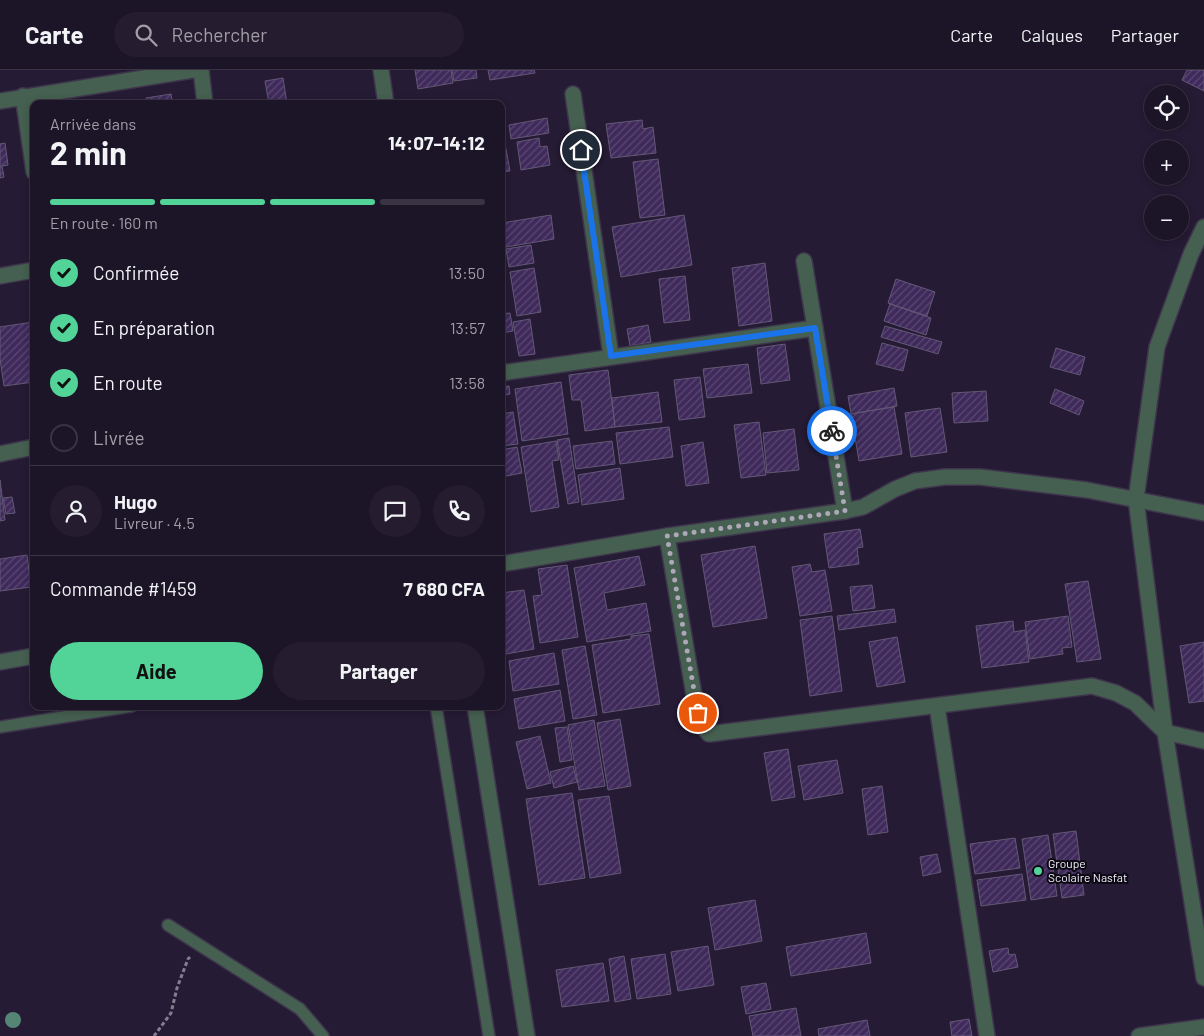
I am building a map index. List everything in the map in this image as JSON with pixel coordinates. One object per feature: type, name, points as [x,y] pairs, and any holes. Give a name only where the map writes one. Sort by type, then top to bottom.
[{"type":"street","points":[[0,101],[193,70]]},
{"type":"street","points":[[200,70],[205,100]]},
{"type":"street","points":[[381,70],[385,100]]},
{"type":"street","points":[[573,94],[611,356]]},
{"type":"street","points":[[23,96],[30,144]]},
{"type":"street","points":[[1204,227],[1191,254],[1157,347],[1136,499],[1165,732],[1204,978]]},
{"type":"street","points":[[804,261],[845,511]]},
{"type":"street","points":[[0,276],[30,271]]},
{"type":"street","points":[[505,372],[815,328]]},
{"type":"street","points":[[0,454],[30,448]]},
{"type":"street","points":[[505,563],[667,536],[845,511],[863,507],[916,481],[946,477],[980,477],[1086,490],[1204,513]]},
{"type":"street","points":[[667,536],[698,713],[702,726],[709,734],[1092,686],[1116,693],[1135,703],[1165,732],[1204,741]]},
{"type":"street","points":[[0,662],[30,657]]},
{"type":"street","points":[[937,706],[986,1036]]},
{"type":"street","points":[[476,710],[528,1036]]},
{"type":"street","points":[[1139,1036],[1204,1027]]},
{"type":"lane","points":[[0,727],[107,710]]},
{"type":"lane","points":[[437,710],[489,1036]]},
{"type":"lane","points":[[168,926],[300,1009],[323,1036]]},
{"type":"path","points":[[154,1036],[172,1013],[177,988],[188,959],[202,947]]},
{"type":"building","points":[[415,70],[451,70],[453,83],[418,89]]},
{"type":"building","points":[[452,70],[476,70],[477,78],[454,81]]},
{"type":"building","points":[[488,70],[534,70],[535,73],[490,80]]},
{"type":"building","points":[[1187,70],[1204,70],[1204,91],[1182,80]]},
{"type":"building","points":[[283,78],[286,100],[268,100],[265,81]]},
{"type":"building","points":[[171,94],[172,100],[146,100],[146,98]]},
{"type":"building","points":[[547,118],[549,133],[511,139],[509,125]]},
{"type":"building","points":[[642,120],[643,129],[653,127],[656,153],[611,158],[606,124]]},
{"type":"building","points":[[539,138],[540,147],[547,146],[550,165],[521,170],[517,142]]},
{"type":"building","points":[[5,143],[8,165],[2,166],[4,177],[0,178],[0,144]]},
{"type":"building","points":[[505,144],[510,171],[505,172]]},
{"type":"building","points":[[658,159],[665,215],[640,218],[633,162]]},
{"type":"building","points":[[551,215],[554,239],[506,247],[505,223]]},
{"type":"building","points":[[684,215],[692,265],[621,277],[612,227]]},
{"type":"building","points":[[531,245],[534,263],[509,267],[506,249]]},
{"type":"building","points":[[765,263],[772,321],[739,326],[732,268]]},
{"type":"building","points":[[534,268],[541,312],[517,316],[510,272]]},
{"type":"building","points":[[685,276],[690,320],[664,323],[659,279]]},
{"type":"building","points":[[896,279],[935,292],[927,316],[888,303]]},
{"type":"building","points":[[890,304],[931,318],[926,335],[884,321]]},
{"type":"building","points":[[510,313],[513,331],[505,332],[505,314]]},
{"type":"building","points":[[530,319],[535,354],[519,356],[513,322]]},
{"type":"building","points":[[30,322],[30,383],[4,386],[0,359],[0,327]]},
{"type":"building","points":[[648,325],[651,342],[630,346],[627,329]]},
{"type":"building","points":[[885,326],[942,342],[938,354],[881,337]]},
{"type":"building","points":[[882,343],[908,350],[903,371],[876,364]]},
{"type":"building","points":[[785,344],[790,380],[761,384],[757,348]]},
{"type":"building","points":[[1056,348],[1085,357],[1080,375],[1050,367]]},
{"type":"building","points":[[748,364],[752,393],[707,398],[703,369]]},
{"type":"building","points":[[608,370],[615,427],[585,431],[581,400],[572,400],[569,375]]},
{"type":"building","points":[[700,377],[705,417],[679,420],[674,380]]},
{"type":"building","points":[[561,382],[568,434],[522,441],[515,389]]},
{"type":"building","points":[[505,386],[509,386],[510,394],[505,395]]},
{"type":"building","points":[[894,388],[897,406],[851,414],[848,396]]},
{"type":"building","points":[[1055,389],[1084,401],[1079,415],[1050,403]]},
{"type":"building","points":[[986,391],[988,421],[954,423],[952,393]]},
{"type":"building","points":[[658,392],[662,422],[615,427],[612,398]]},
{"type":"building","points":[[894,407],[902,454],[859,461],[851,414]]},
{"type":"building","points":[[940,408],[947,452],[911,457],[905,413]]},
{"type":"building","points":[[513,412],[518,444],[505,446],[505,413]]},
{"type":"building","points":[[759,422],[766,475],[741,478],[734,425]]},
{"type":"building","points":[[669,427],[673,457],[620,464],[616,433]]},
{"type":"building","points":[[794,429],[799,470],[767,473],[763,433]]},
{"type":"building","points":[[569,438],[579,502],[568,504],[557,440]]},
{"type":"building","points":[[556,441],[559,460],[552,461],[559,507],[531,512],[521,447]]},
{"type":"building","points":[[612,441],[615,464],[576,469],[573,446]]},
{"type":"building","points":[[703,442],[709,483],[686,486],[681,446]]},
{"type":"building","points":[[517,447],[522,473],[505,476],[505,449]]},
{"type":"building","points":[[620,468],[624,499],[582,505],[578,475]]},
{"type":"building","points":[[0,480],[5,520],[0,521]]},
{"type":"building","points":[[12,497],[15,513],[6,514],[3,498]]},
{"type":"building","points":[[860,529],[863,547],[857,548],[859,564],[829,568],[824,534]]},
{"type":"building","points":[[755,546],[767,618],[713,627],[701,555]]},
{"type":"building","points":[[27,555],[30,587],[0,591],[0,559]]},
{"type":"building","points":[[639,556],[645,585],[604,593],[607,610],[646,603],[651,631],[587,642],[574,568]]},
{"type":"building","points":[[810,564],[812,572],[825,570],[832,611],[800,616],[792,567]]},
{"type":"building","points":[[567,565],[578,637],[540,643],[533,596],[542,595],[538,569]]},
{"type":"building","points":[[1088,581],[1101,659],[1077,662],[1065,584]]},
{"type":"building","points":[[872,585],[875,608],[853,611],[850,587]]},
{"type":"building","points":[[524,590],[534,649],[506,654],[505,592]]},
{"type":"building","points":[[894,609],[896,622],[839,630],[837,616]]},
{"type":"building","points":[[832,616],[842,691],[810,696],[800,620]]},
{"type":"building","points":[[1068,616],[1072,647],[1062,648],[1063,654],[1030,659],[1025,622]]},
{"type":"building","points":[[1013,621],[1014,632],[1025,630],[1029,662],[982,668],[976,626]]},
{"type":"building","points":[[649,634],[660,704],[603,713],[592,645]]},
{"type":"building","points":[[897,637],[905,682],[877,687],[869,642]]},
{"type":"building","points":[[1204,642],[1204,701],[1189,703],[1180,646]]},
{"type":"building","points":[[585,646],[597,715],[573,719],[562,650]]},
{"type":"building","points":[[554,653],[559,684],[513,691],[509,661]]},
{"type":"building","points":[[560,690],[565,721],[519,729],[514,699]]},
{"type":"building","points":[[620,719],[631,786],[608,790],[597,723]]},
{"type":"building","points":[[594,720],[605,786],[579,790],[568,725]]},
{"type":"building","points":[[567,727],[572,760],[560,762],[555,728]]},
{"type":"building","points":[[540,736],[551,783],[527,789],[516,742]]},
{"type":"building","points":[[788,749],[795,797],[772,801],[764,753]]},
{"type":"building","points":[[837,760],[843,793],[804,800],[798,766]]},
{"type":"building","points":[[573,766],[577,782],[554,788],[550,772]]},
{"type":"building","points":[[882,786],[888,832],[868,835],[862,789]]},
{"type":"building","points":[[572,793],[585,878],[539,885],[526,799]]},
{"type":"building","points":[[609,796],[621,873],[590,878],[578,800]]},
{"type":"building","points":[[1076,831],[1084,895],[1062,898],[1053,834]]},
{"type":"building","points":[[1048,835],[1057,896],[1031,900],[1022,839]]},
{"type":"building","points":[[1015,838],[1020,868],[975,874],[970,844]]},
{"type":"building","points":[[937,854],[941,872],[923,876],[920,857]]},
{"type":"building","points":[[1022,874],[1026,900],[981,906],[977,880]]},
{"type":"building","points":[[755,900],[762,941],[715,950],[708,908]]},
{"type":"building","points":[[866,933],[871,963],[791,976],[786,947]]},
{"type":"building","points":[[708,946],[714,985],[678,991],[671,952]]},
{"type":"building","points":[[1008,948],[1009,955],[1015,954],[1018,967],[993,972],[989,951]]},
{"type":"building","points":[[665,954],[671,994],[637,999],[631,959]]},
{"type":"building","points":[[624,956],[631,999],[615,1002],[609,959]]},
{"type":"building","points":[[603,963],[609,1001],[562,1007],[556,970]]},
{"type":"building","points":[[766,983],[771,1009],[746,1014],[741,987]]},
{"type":"building","points":[[796,1008],[801,1036],[753,1036],[749,1016]]},
{"type":"building","points":[[969,1019],[972,1036],[952,1036],[950,1022]]},
{"type":"building","points":[[867,1020],[870,1036],[819,1036],[818,1029]]},
{"type":"way so far","points":[[698,713],[667,536],[845,511],[832,431]]},
{"type":"place","name":"Groupe Scolaire Nasfat","points":[[1038,871]]},
{"type":"route","points":[[581,150],[611,356],[815,328],[832,431]]}]
